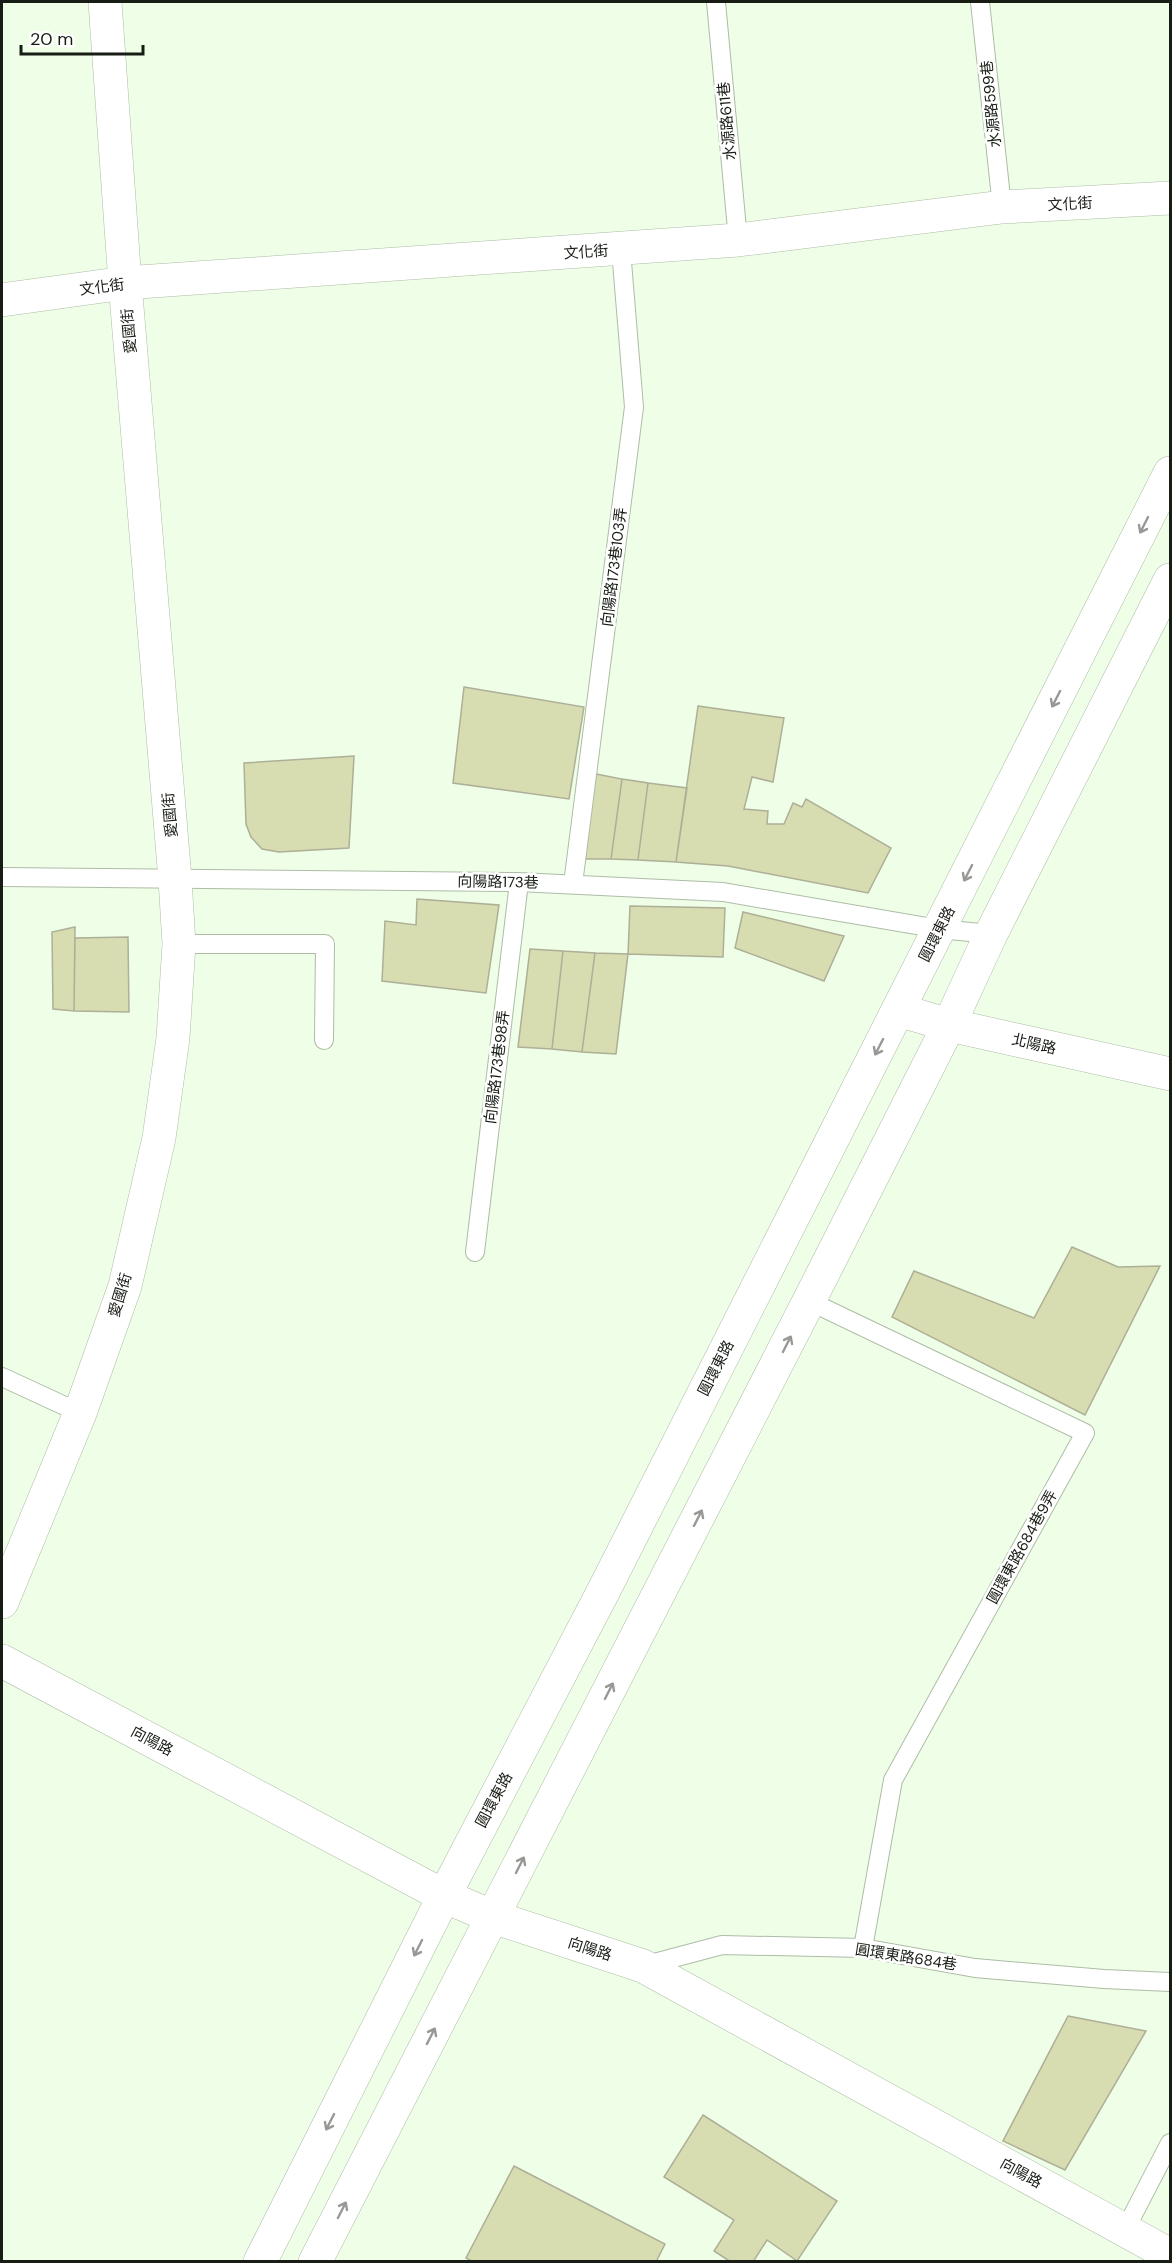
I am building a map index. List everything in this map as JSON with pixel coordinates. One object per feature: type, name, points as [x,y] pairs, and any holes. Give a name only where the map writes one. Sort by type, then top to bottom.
[{"type":"street","name":"愛國街","points":[[2,1602],[80,1413],[124,1286],[159,1138],[172,1038],[179,944],[124,283],[105,2]]},
{"type":"street","name":"文化街","points":[[2,300],[124,283],[621,250],[738,240],[1002,207],[1170,198]]},
{"type":"street","name":"圓環東路","points":[[260,2262],[444,1896],[603,1592],[1170,473]]},
{"type":"street","points":[[315,2262],[809,1301],[1170,580]]},
{"type":"street","name":"北陽路","points":[[898,1010],[949,1025],[1170,1074]]},
{"type":"street","name":"向陽路","points":[[2,1660],[444,1896],[493,1917],[644,1966],[1170,2255]]},
{"type":"lane","name":"水源路611巷","points":[[716,2],[738,240]]},
{"type":"lane","name":"水源路599巷","points":[[980,2],[1002,207]]},
{"type":"lane","name":"向陽路173巷103弄","points":[[573,884],[634,407],[621,250]]},
{"type":"lane","name":"向陽路173巷","points":[[2,877],[519,882],[723,892],[939,929],[991,934]]},
{"type":"lane","name":"向陽路173巷98弄","points":[[475,1252],[519,882]]},
{"type":"lane","points":[[179,944],[325,944],[324,1040]]},
{"type":"lane","name":"圓環東路684巷9弄","points":[[809,1301],[1085,1432],[893,1780],[863,1948]]},
{"type":"lane","points":[[2,1377],[80,1413]]},
{"type":"lane","name":"圓環東路684巷","points":[[644,1966],[722,1946],[863,1948],[975,1968],[1170,1982]]},
{"type":"lane","points":[[1125,2230],[1170,2143]]},
{"type":"building","points":[[464,687],[584,707],[569,799],[453,783]]},
{"type":"building","points":[[698,706],[784,718],[773,782],[752,777],[744,809],[768,811],[767,824],[784,824],[793,803],[802,807],[806,799],[891,848],[868,893],[728,866],[676,862]]},
{"type":"building","points":[[354,756],[349,848],[279,852],[262,849],[251,837],[246,824],[244,763]]},
{"type":"building","points":[[596,774],[622,779],[611,859],[584,859]]},
{"type":"building","points":[[622,779],[648,783],[638,860],[611,859]]},
{"type":"building","points":[[648,783],[687,788],[676,862],[638,860]]},
{"type":"building","points":[[417,899],[499,905],[486,993],[382,981],[385,921],[416,925]]},
{"type":"building","points":[[630,906],[725,908],[723,957],[628,954]]},
{"type":"building","points":[[743,912],[844,936],[824,981],[735,948]]},
{"type":"building","points":[[75,927],[74,1011],[53,1009],[52,932]]},
{"type":"building","points":[[128,937],[129,1012],[74,1011],[75,938]]},
{"type":"building","points":[[530,949],[563,951],[552,1049],[518,1047]]},
{"type":"building","points":[[563,951],[595,953],[582,1052],[552,1049]]},
{"type":"building","points":[[595,953],[628,954],[616,1054],[582,1052]]},
{"type":"building","points":[[1072,1247],[1118,1267],[1160,1266],[1085,1415],[892,1317],[914,1271],[1034,1318]]},
{"type":"building","points":[[1068,2016],[1146,2031],[1065,2170],[1003,2141]]},
{"type":"building","points":[[703,2115],[837,2201],[797,2261],[767,2240],[753,2262],[731,2262],[714,2251],[734,2220],[664,2177]]},
{"type":"building","points":[[514,2166],[665,2244],[656,2262],[473,2262],[466,2258]]}]
